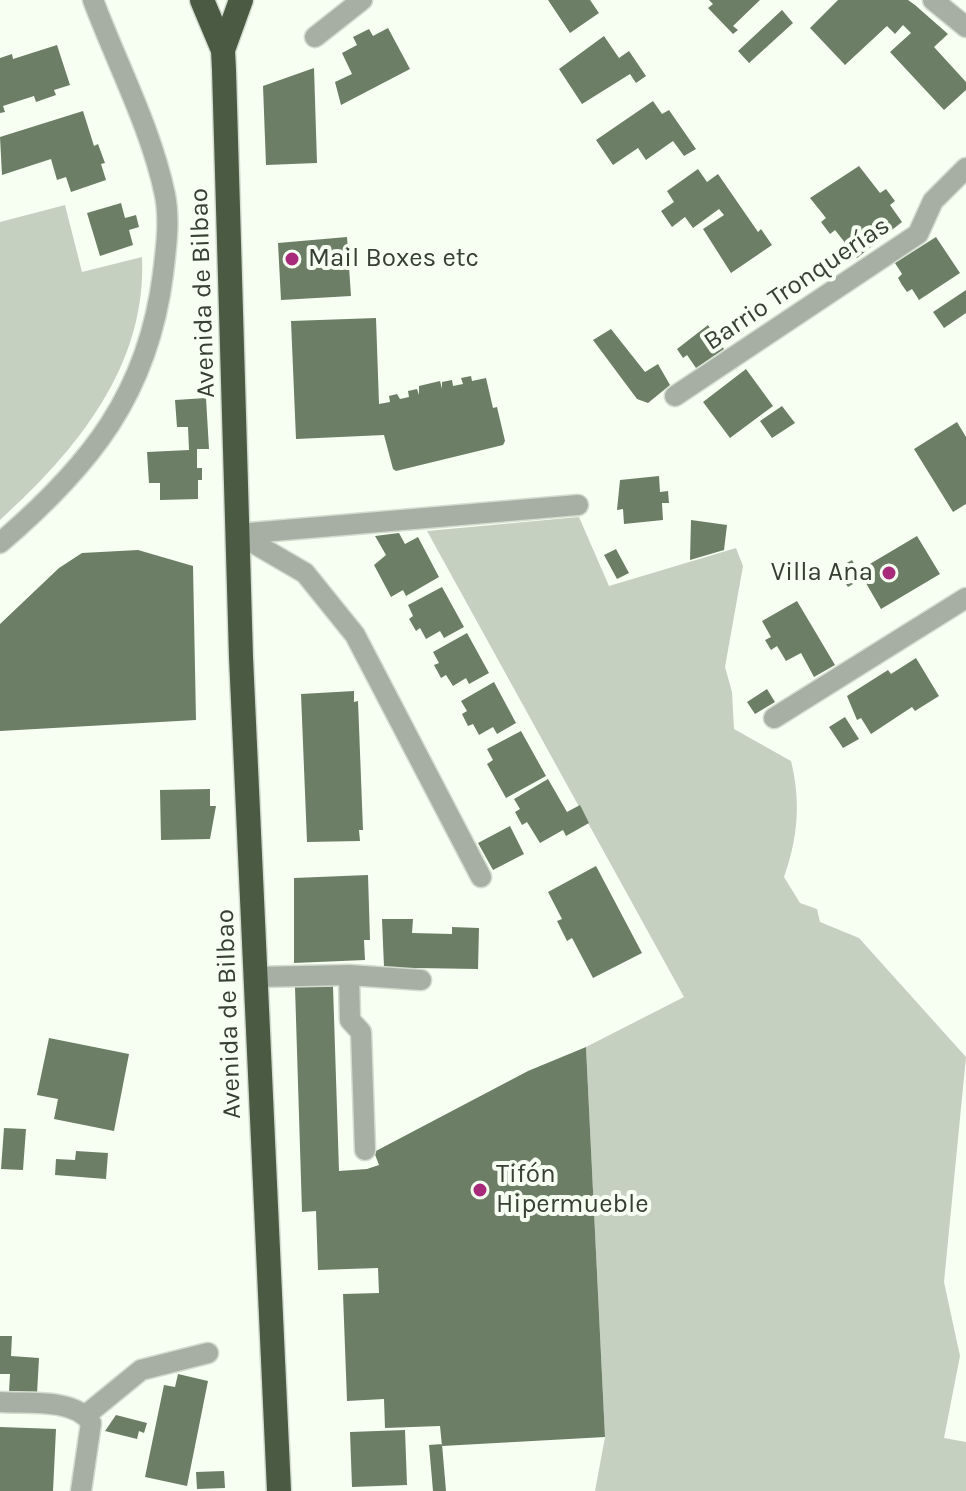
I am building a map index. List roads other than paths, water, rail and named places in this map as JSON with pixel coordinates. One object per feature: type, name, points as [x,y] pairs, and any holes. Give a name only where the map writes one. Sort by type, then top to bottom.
[{"type":"highway","name":"Avenida de Bilbao","points":[[202,0],[223,50],[238,534],[279,1491]]},
{"type":"highway","name":"Avenida de Bilbao","points":[[223,50],[241,0]]},
{"type":"street","points":[[0,543],[57,492],[106,435],[138,377],[158,313],[167,229],[165,197],[154,154],[93,0]]},
{"type":"street","points":[[315,37],[362,0]]},
{"type":"street","points":[[933,0],[966,27]]},
{"type":"street","name":"Barrio Tronquerías","points":[[675,396],[918,234],[933,201],[966,168]]},
{"type":"street","points":[[238,534],[578,505]]},
{"type":"street","points":[[238,534],[305,573],[355,635],[481,877]]},
{"type":"street","points":[[774,718],[966,598]]},
{"type":"street","points":[[256,977],[349,975],[421,980]]},
{"type":"street","points":[[349,975],[350,1020],[361,1032],[365,1150]]},
{"type":"street","points":[[86,1415],[141,1370],[208,1353]]},
{"type":"street","points":[[0,1402],[74,1408],[86,1415],[90,1432],[81,1491]]},
{"type":"place","name":"Mail Boxes etc","points":[[292,259]]},
{"type":"place","name":"Villa Ana","points":[[889,573]]},
{"type":"place","name":"Tifón Hipermueble","points":[[480,1190]]}]
